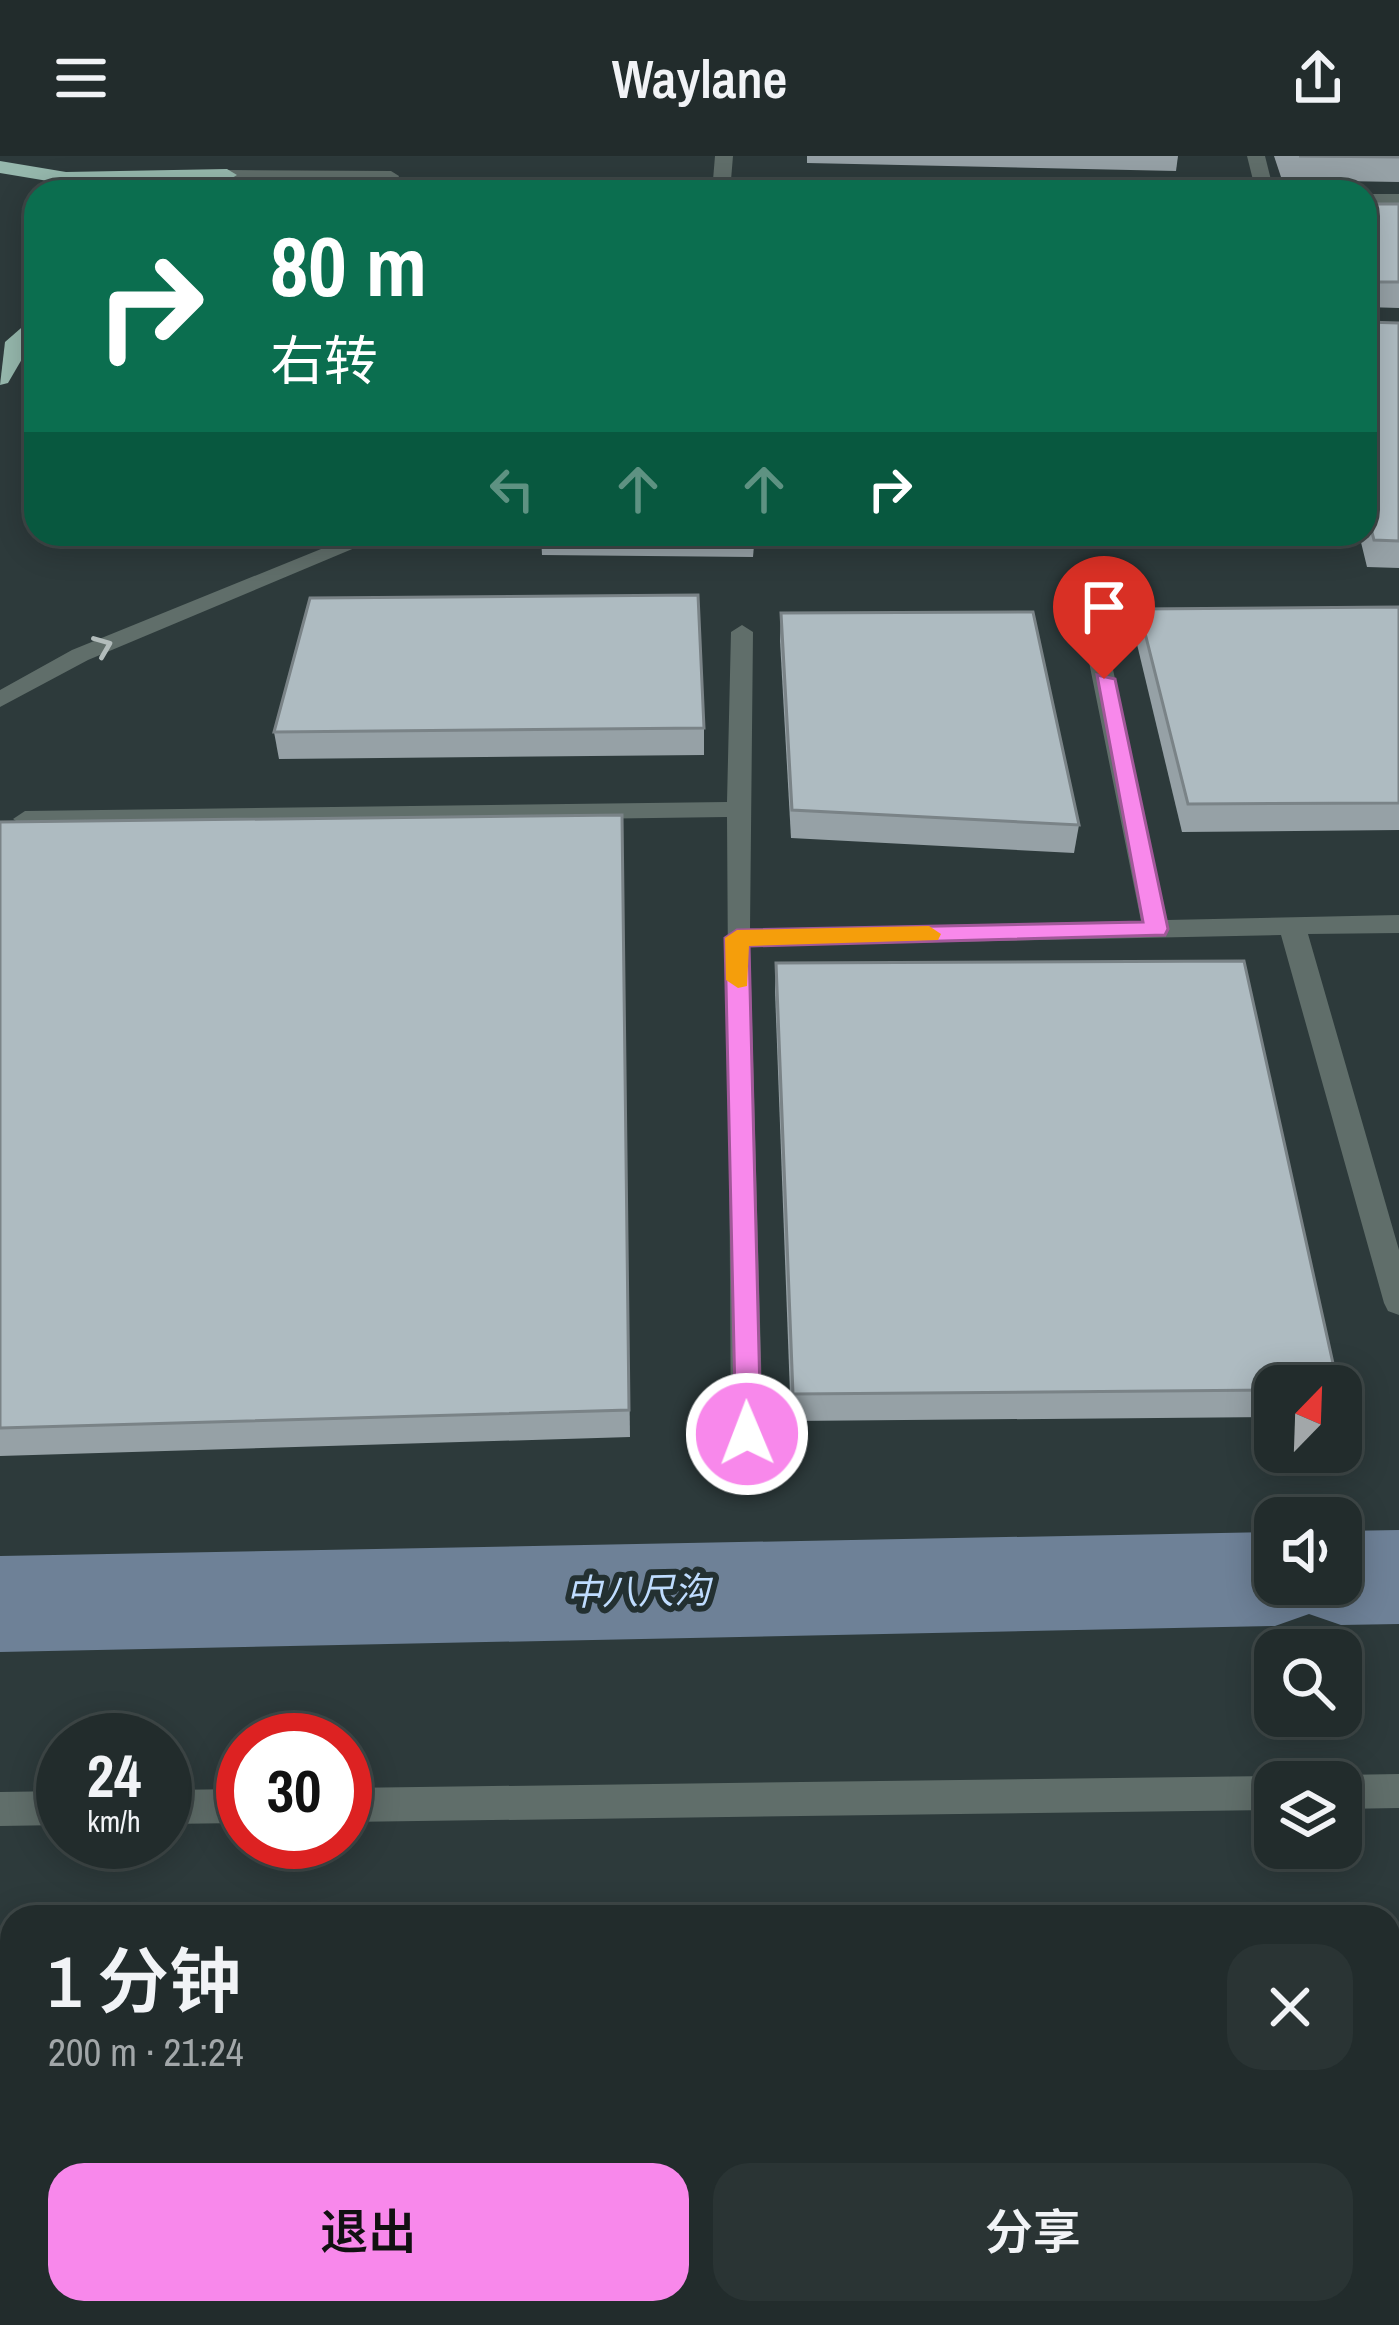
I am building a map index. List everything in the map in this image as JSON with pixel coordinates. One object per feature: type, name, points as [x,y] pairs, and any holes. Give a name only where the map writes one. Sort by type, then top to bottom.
[{"type":"highway","points":[[0,167],[66,178],[225,174]]},
{"type":"highway","points":[[0,378],[24,335]]},
{"type":"street","points":[[0,700],[80,655],[348,546]]},
{"type":"street","points":[[742,632],[737,938],[747,1434]]},
{"type":"street","points":[[1095,638],[1156,929]]},
{"type":"street","points":[[26,819],[739,809]]},
{"type":"street","points":[[737,938],[1399,924]]},
{"type":"street","points":[[1292,926],[1399,1304]]},
{"type":"street","points":[[1362,1792],[1399,1792]]},
{"type":"street","points":[[372,1805],[1254,1793]]},
{"type":"street","points":[[0,1809],[36,1808]]},
{"type":"lane","points":[[225,174],[391,176],[390,180]]},
{"type":"building","points":[[1377,204],[1399,204],[1399,282],[1377,282]]},
{"type":"building","points":[[1377,322],[1399,323],[1399,541],[1377,540]]},
{"type":"building","points":[[698,595],[704,728],[274,732],[310,598]]},
{"type":"building","points":[[1399,607],[1399,803],[1188,804],[1139,609]]},
{"type":"building","points":[[1033,612],[1079,825],[792,810],[781,613]]},
{"type":"building","points":[[622,815],[629,1410],[0,1428],[0,822]]},
{"type":"building","points":[[1244,961],[1333,1365],[1254,1365],[1254,1390],[793,1394],[776,963]]},
{"type":"waterway","name":"中八尺沟","points":[[1362,1578],[1399,1577]]},
{"type":"waterway","name":"中八尺沟","points":[[0,1604],[1254,1579]]},
{"type":"slow traffic","points":[[738,980],[737,938],[929,934]]},
{"type":"route","points":[[747,1434],[737,938],[1156,929],[1104,679]]}]
